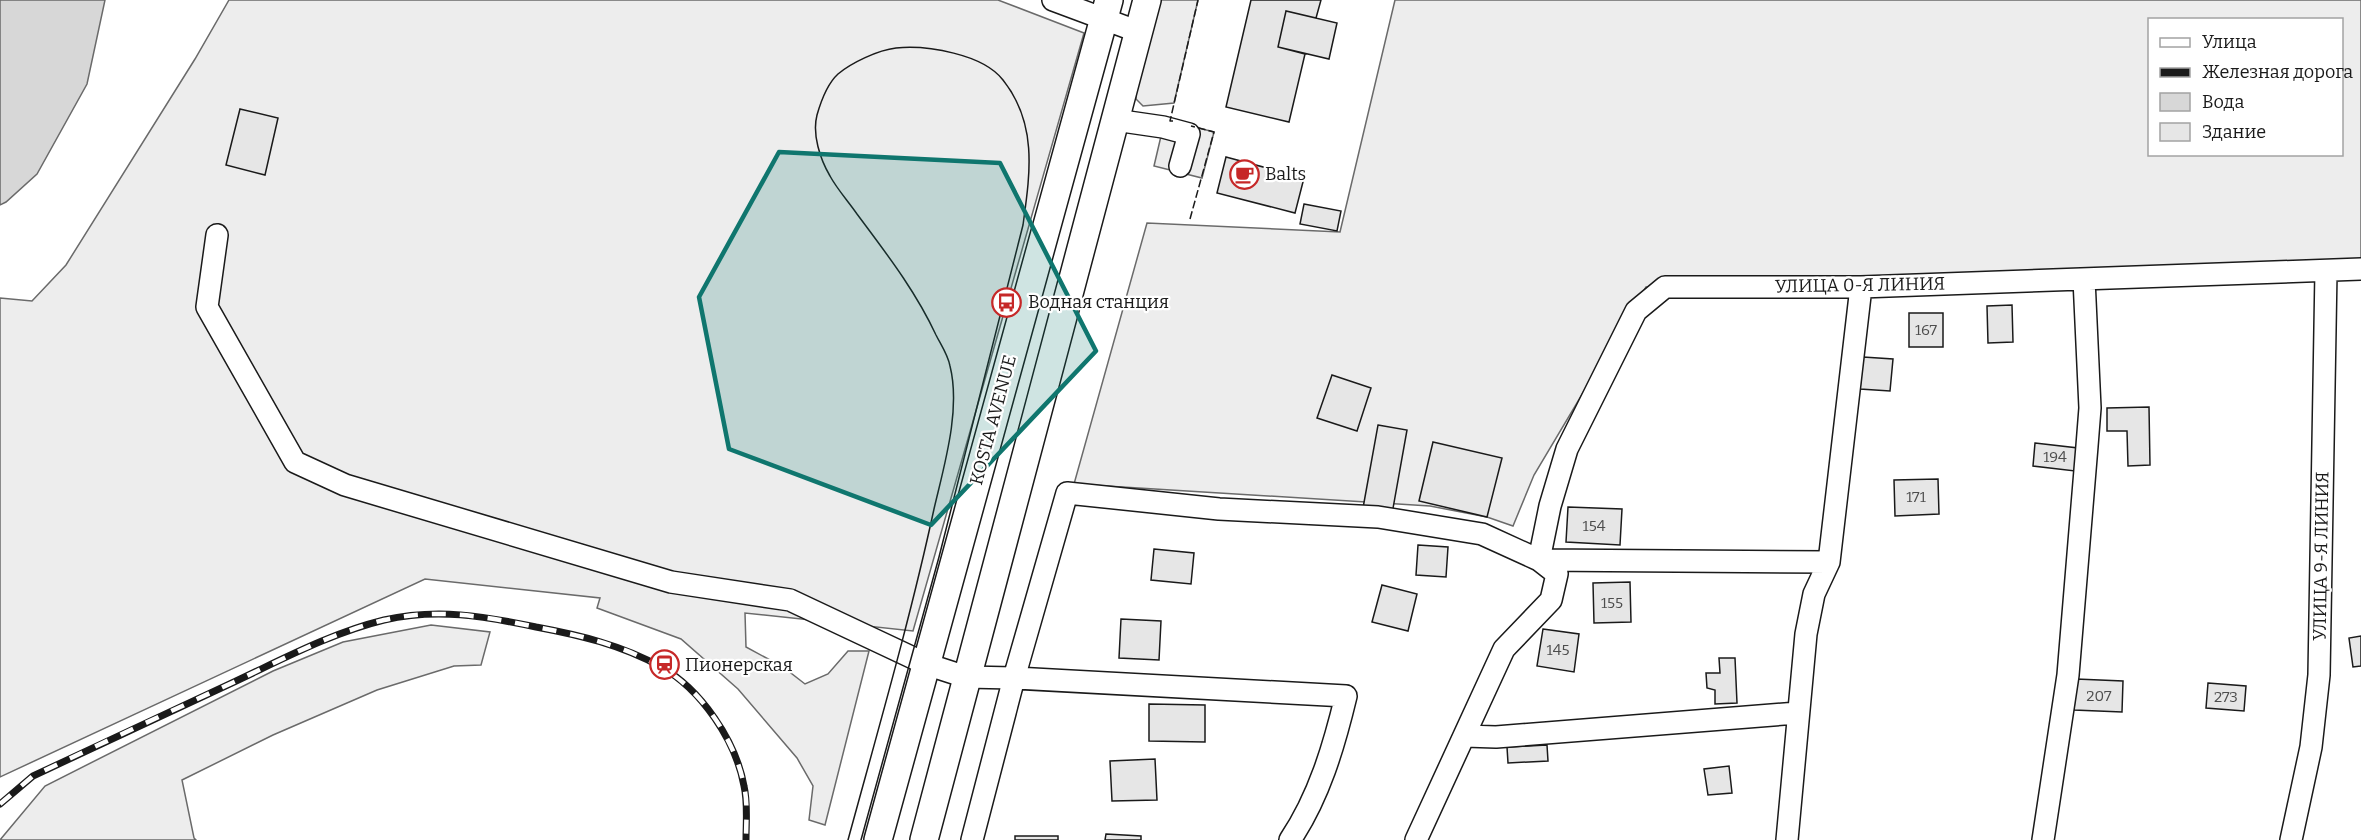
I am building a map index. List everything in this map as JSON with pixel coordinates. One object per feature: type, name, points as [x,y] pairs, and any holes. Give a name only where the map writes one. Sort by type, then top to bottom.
[{"type":"main road","points":[[924,840],[1147,0]]},
{"type":"main road","name":"KOSTA AVENUE","points":[[878,840],[1106,9]]},
{"type":"street","points":[[1053,0],[1106,9],[1139,32]]},
{"type":"street","points":[[1115,120],[1163,127],[1189,134],[1180,166]]},
{"type":"street","points":[[218,235],[207,307],[295,462],[345,485],[671,582],[790,600],[926,664],[966,677],[1346,696],[1334,744],[1304,819],[1290,840]]},
{"type":"street","name":"УЛИЦА 0-Я ЛИНИЯ","points":[[1539,560],[1550,506],[1567,449],[1636,311],[1665,287],[1861,287],[2361,269]]},
{"type":"street","name":"УЛИЦА 9-Я ЛИНИЯ","points":[[2291,840],[2311,747],[2319,675],[2326,270]]},
{"type":"street","points":[[2043,840],[2068,675],[2090,408],[2084,279]]},
{"type":"street","points":[[1787,840],[1806,634],[1814,594],[1829,562],[1861,287]]},
{"type":"street","points":[[972,840],[1014,678],[1067,493],[1219,509],[1378,516],[1482,534],[1539,560],[1557,574],[1551,600],[1504,649],[1416,840]]},
{"type":"street","points":[[1539,560],[1829,562]]},
{"type":"street","points":[[1465,736],[1496,737],[1797,713]]},
{"type":"highlighted area","points":[[779,152],[1000,163],[1096,351],[931,525],[729,449],[699,297]]},
{"type":"shaded area","points":[[229,0],[998,0],[1084,33],[913,631],[745,613],[746,647],[783,667],[805,684],[828,674],[848,651],[869,651],[825,825],[809,820],[813,786],[797,758],[738,689],[681,639],[597,608],[600,598],[425,579],[0,777],[0,298],[32,301],[66,265],[195,59]]},
{"type":"shaded area","points":[[1161,0],[1198,0],[1174,103],[1143,106],[1136,99],[1136,90]]},
{"type":"shaded area","points":[[1395,0],[2361,0],[2361,261],[1646,287],[1534,475],[1513,526],[1487,517],[1430,506],[1074,484],[1147,223],[1340,232]]},
{"type":"shaded area","points":[[1165,119],[1214,132],[1202,178],[1154,166]]},
{"type":"shaded area","points":[[431,625],[490,632],[481,665],[454,666],[377,690],[273,735],[182,780],[196,840],[0,840],[45,786],[273,671],[343,642]]},
{"type":"water","points":[[0,0],[105,0],[87,84],[37,174],[0,205]]},
{"type":"building","points":[[1251,0],[1321,0],[1316,18],[1286,11],[1278,47],[1305,54],[1289,122],[1226,107]]},
{"type":"building","points":[[1286,11],[1337,23],[1329,59],[1278,47]]},
{"type":"building","points":[[240,109],[278,118],[265,175],[226,165]]},
{"type":"building","points":[[1226,157],[1304,178],[1295,213],[1217,193]]},
{"type":"building","points":[[1304,204],[1341,211],[1337,231],[1300,224]]},
{"type":"building","points":[[2012,305],[2013,342],[1988,343],[1987,306]]},
{"type":"building","points":[[1909,313],[1943,313],[1943,347],[1909,347]]},
{"type":"building","points":[[1863,357],[1893,359],[1890,391],[1860,389]]},
{"type":"building","points":[[1332,375],[1371,388],[1357,431],[1317,418]]},
{"type":"building","points":[[2149,407],[2150,465],[2128,466],[2127,431],[2107,431],[2107,408]]},
{"type":"building","points":[[1378,425],[1407,430],[1392,514],[1363,508]]},
{"type":"building","points":[[1433,442],[1502,458],[1487,517],[1419,501]]},
{"type":"building","points":[[2035,443],[2078,448],[2075,471],[2033,466]]},
{"type":"building","points":[[1938,479],[1939,514],[1895,516],[1894,480]]},
{"type":"building","points":[[1568,507],[1622,509],[1620,545],[1566,542]]},
{"type":"building","points":[[1418,545],[1448,547],[1446,577],[1416,575]]},
{"type":"building","points":[[1154,549],[1194,553],[1191,584],[1151,580]]},
{"type":"building","points":[[1630,582],[1631,622],[1594,623],[1593,583]]},
{"type":"building","points":[[1382,585],[1417,594],[1408,631],[1372,622]]},
{"type":"building","points":[[1121,619],[1161,621],[1159,660],[1119,658]]},
{"type":"building","points":[[1543,629],[1579,634],[1574,672],[1537,666]]},
{"type":"building","points":[[2361,636],[2361,666],[2353,667],[2349,638]]},
{"type":"building","points":[[1719,658],[1735,658],[1737,703],[1715,704],[1715,690],[1707,688],[1706,673],[1720,673]]},
{"type":"building","points":[[2076,679],[2123,681],[2122,712],[2074,710]]},
{"type":"building","points":[[2208,683],[2246,686],[2244,711],[2206,708]]},
{"type":"building","points":[[1149,704],[1205,705],[1205,742],[1149,741]]},
{"type":"building","points":[[1547,745],[1548,761],[1508,763],[1507,747]]},
{"type":"building","points":[[1155,759],[1157,800],[1112,801],[1110,761]]},
{"type":"building","points":[[1729,766],[1732,793],[1708,795],[1704,769]]},
{"type":"building","points":[[1106,834],[1141,836],[1141,840],[1105,840]]},
{"type":"building","points":[[1015,836],[1058,836],[1058,840],[1015,840]]},
{"type":"tram line","points":[[848,840],[925,551],[950,438],[954,401],[948,358],[909,287],[826,169],[818,146],[816,122],[820,104],[838,74],[857,61],[881,51],[909,47],[938,50],[969,58],[994,71],[1003,80],[1022,114],[1027,132],[1028,187],[1023,225],[939,557],[861,840]]},
{"type":"railway","points":[[0,804],[33,776],[326,639],[384,620],[423,614],[442,614],[517,623],[600,642],[646,659],[676,677],[703,702],[725,734],[733,752],[740,769],[745,792],[746,840]]},
{"type":"fence","points":[[1173,121],[1170,121],[1198,0]]},
{"type":"fence","points":[[1190,219],[1214,132],[1191,126]]},
{"type":"place","name":"Balts","points":[[1244,174]]},
{"type":"place","name":"Водная станция","points":[[1007,302]]},
{"type":"place","name":"Пионерская","points":[[664,665]]}]
